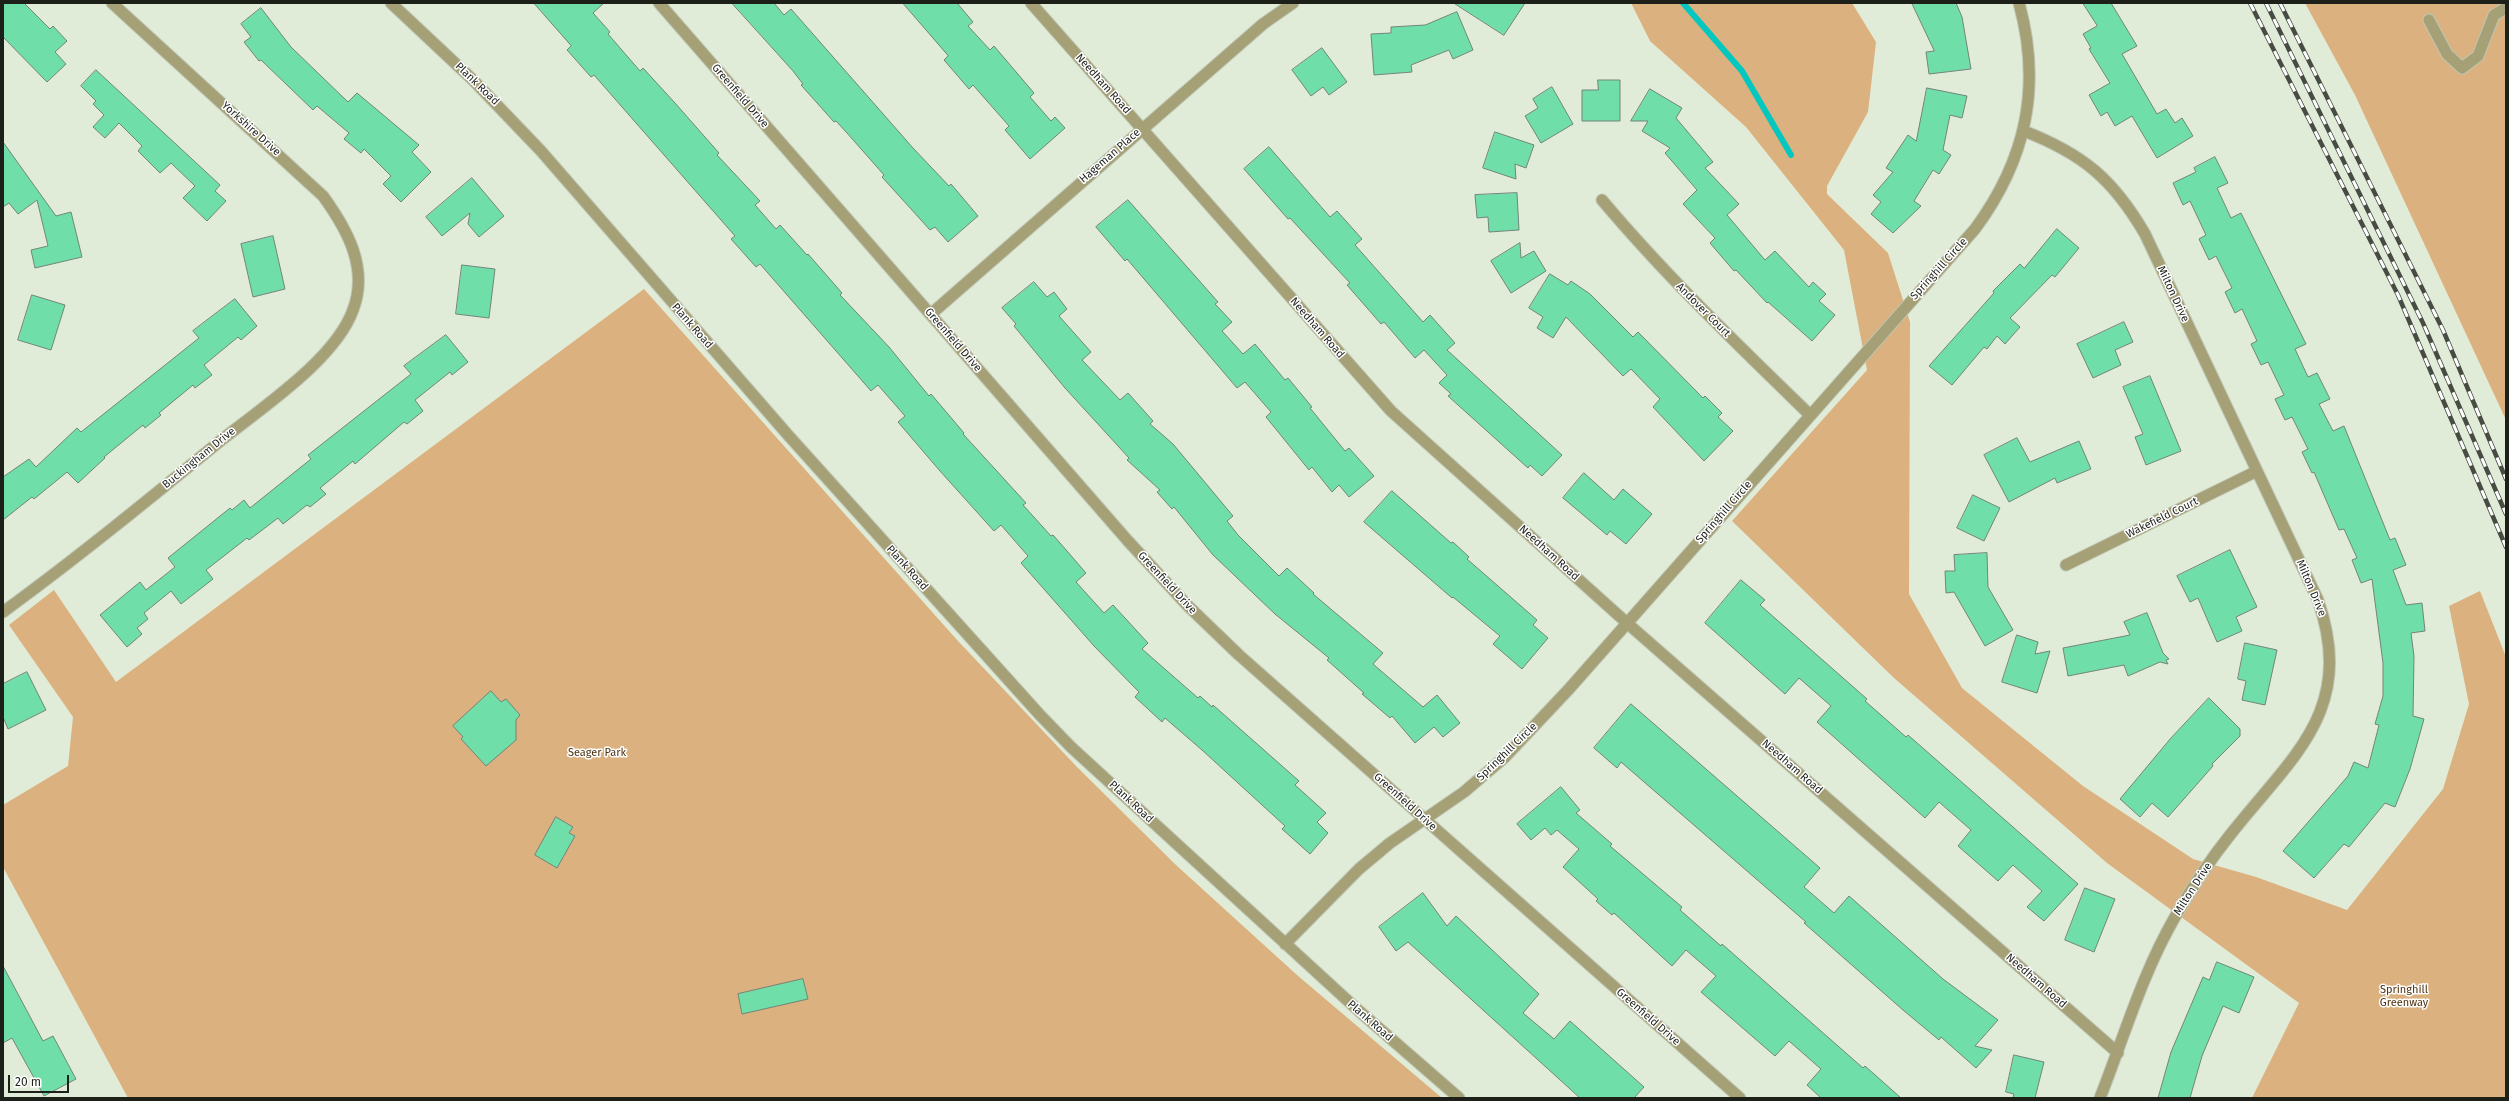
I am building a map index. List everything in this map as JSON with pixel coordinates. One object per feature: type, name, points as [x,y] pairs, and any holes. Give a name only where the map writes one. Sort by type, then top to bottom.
[{"type":"street","name":"Yorkshire Drive","points":[[112,3],[323,196],[338,216],[353,246],[358,277]]},
{"type":"street","name":"Plank Road","points":[[391,3],[495,102],[541,151],[788,435],[1070,747],[1285,944],[1459,1098]]},
{"type":"street","name":"Greenfield Drive","points":[[659,3],[1187,606],[1239,655],[1424,820],[1740,1098]]},
{"type":"street","name":"Needham Road","points":[[1031,3],[1391,411],[1627,623],[2118,1053]]},
{"type":"street","name":"Hageman Place","points":[[931,314],[1142,128],[1263,24],[1293,3]]},
{"type":"street","name":"Springhill Circle","points":[[1285,944],[1359,869],[1390,843],[1464,792],[1504,757],[1627,623],[1809,414],[1975,229],[1998,193],[2024,131],[2030,77],[2028,51],[2019,3]]},
{"type":"street","points":[[2429,20],[2447,54],[2462,68],[2478,56],[2494,15],[2506,8]]},
{"type":"street","name":"Milton Drive","points":[[2024,131],[2062,148],[2092,167],[2128,204],[2145,234],[2318,600],[2326,625],[2330,646],[2330,672],[2326,697],[2311,734],[2229,835],[2174,918],[2134,1003],[2118,1053],[2100,1098]]},
{"type":"street","name":"Andover Court","points":[[1602,200],[1646,252],[1705,313],[1809,414]]},
{"type":"street","name":"Buckingham Drive","points":[[3,612],[106,535],[314,364],[346,324],[353,310],[358,277]]},
{"type":"street","name":"Wakefield Court","points":[[2066,565],[2257,471]]},
{"type":"green space","name":"Springhill Greenway","points":[[1631,3],[1852,3],[1876,42],[1868,112],[1827,186],[1827,194],[1888,253],[1910,322],[1909,594],[1962,688],[2083,786],[2193,859],[2256,877],[2347,910],[2443,789],[2469,704],[2449,606],[2480,591],[2506,657],[2506,1098],[2252,1098],[2299,1003],[2107,863],[1894,678],[1732,521],[1867,370],[1844,250],[1746,127],[1650,41]]},
{"type":"green space","points":[[2305,3],[2506,3],[2506,420],[2355,95]]},
{"type":"green space","name":"Seager Park","points":[[644,289],[958,641],[1077,767],[1176,865],[1297,975],[1442,1098],[128,1098],[3,867],[3,805],[68,766],[73,717],[9,625],[54,590],[116,682]]},
{"type":"building","points":[[3,3],[24,3],[50,29],[53,26],[67,41],[55,52],[66,64],[47,82],[3,37]]},
{"type":"building","points":[[534,3],[604,3],[593,13],[610,32],[608,34],[640,71],[643,68],[675,103],[719,153],[717,155],[760,201],[755,205],[776,229],[780,225],[807,255],[808,254],[842,293],[840,295],[889,347],[929,396],[931,394],[964,433],[963,434],[1026,503],[1023,505],[1051,536],[1053,535],[1086,573],[1076,582],[1104,613],[1113,605],[1148,643],[1142,649],[1198,698],[1200,696],[1212,707],[1213,705],[1299,781],[1295,785],[1326,813],[1317,822],[1328,833],[1310,854],[1282,829],[1285,826],[1202,750],[1165,718],[1162,722],[1135,697],[1139,692],[1094,646],[1021,563],[1028,556],[1001,525],[994,531],[940,471],[898,422],[905,416],[878,385],[871,391],[760,264],[756,267],[731,239],[735,236],[594,75],[591,77],[567,50],[571,46]]},
{"type":"building","points":[[732,3],[774,3],[784,15],[791,9],[913,148],[949,186],[951,184],[978,216],[948,242],[935,227],[930,230],[882,177],[884,175],[847,133],[836,121],[834,122],[801,85],[803,84],[793,71]]},
{"type":"building","points":[[903,3],[957,3],[973,22],[968,26],[990,50],[994,46],[1034,93],[1030,97],[1051,121],[1055,117],[1065,128],[1030,159],[1005,130],[1009,126],[973,85],[969,89],[944,60],[948,56]]},
{"type":"building","points":[[1454,3],[1525,3],[1504,35]]},
{"type":"building","points":[[1912,3],[1956,3],[1962,17],[1971,69],[1929,74],[1926,52],[1934,51]]},
{"type":"building","points":[[2083,3],[2111,3],[2137,46],[2122,54],[2157,114],[2166,109],[2175,123],[2182,118],[2193,136],[2157,158],[2132,116],[2115,126],[2107,112],[2101,116],[2089,95],[2110,83],[2089,49],[2091,48],[2083,34],[2097,26]]},
{"type":"building","points":[[261,8],[291,47],[348,102],[357,93],[419,145],[412,152],[431,172],[401,202],[383,184],[391,176],[364,149],[361,153],[344,139],[349,133],[317,106],[313,110],[261,60],[259,61],[244,42],[251,37],[241,24]]},
{"type":"building","points":[[1457,12],[1473,50],[1453,59],[1449,50],[1411,65],[1412,72],[1374,75],[1371,34],[1391,33],[1391,27],[1425,25]]},
{"type":"building","points":[[1322,48],[1347,82],[1329,95],[1323,87],[1311,96],[1292,70]]},
{"type":"building","points":[[96,70],[220,185],[215,191],[226,201],[207,221],[183,198],[195,186],[171,163],[160,173],[138,151],[142,146],[119,123],[105,138],[93,127],[104,115],[93,104],[96,101],[81,86]]},
{"type":"building","points":[[1598,80],[1620,80],[1620,121],[1582,121],[1582,90],[1598,90]]},
{"type":"building","points":[[1552,87],[1573,124],[1541,143],[1525,116],[1538,108],[1533,99]]},
{"type":"building","points":[[1927,88],[1967,96],[1962,118],[1950,115],[1943,150],[1951,155],[1939,174],[1933,170],[1914,201],[1921,206],[1893,233],[1871,214],[1881,202],[1873,195],[1893,172],[1886,168],[1908,135],[1916,141]]},
{"type":"building","points":[[1650,89],[1682,108],[1676,118],[1713,162],[1705,168],[1739,204],[1727,215],[1765,260],[1775,251],[1809,287],[1813,282],[1826,294],[1819,301],[1835,315],[1812,341],[1768,302],[1767,303],[1736,270],[1734,271],[1710,243],[1715,238],[1683,204],[1697,190],[1665,153],[1670,148],[1642,131],[1648,121],[1631,121]]},
{"type":"building","points":[[1495,132],[1534,145],[1526,168],[1515,164],[1516,179],[1483,168]]},
{"type":"building","points":[[3,142],[56,216],[71,212],[82,257],[35,268],[31,250],[48,246],[37,200],[18,214],[9,203],[3,207]]},
{"type":"building","points":[[1269,147],[1330,217],[1337,211],[1362,239],[1355,245],[1423,322],[1430,315],[1455,343],[1447,350],[1562,455],[1542,476],[1530,465],[1528,468],[1448,396],[1451,394],[1439,383],[1447,375],[1424,350],[1415,358],[1384,322],[1381,324],[1347,285],[1350,283],[1290,218],[1288,219],[1244,169]]},
{"type":"building","points":[[2215,157],[2228,183],[2217,188],[2231,218],[2241,213],[2306,344],[2295,349],[2308,377],[2317,373],[2330,399],[2319,404],[2333,431],[2344,426],[2390,540],[2395,538],[2406,565],[2393,570],[2406,605],[2422,603],[2425,631],[2411,633],[2414,656],[2413,716],[2424,719],[2410,769],[2395,807],[2385,803],[2349,847],[2344,844],[2314,878],[2283,851],[2348,776],[2354,762],[2368,768],[2379,725],[2375,724],[2383,696],[2383,663],[2372,579],[2361,583],[2352,560],[2357,558],[2344,529],[2339,530],[2314,472],[2312,473],[2302,452],[2308,449],[2292,417],[2285,420],[2275,399],[2284,395],[2268,362],[2261,365],[2251,344],[2257,341],[2242,309],[2235,313],[2225,292],[2232,288],[2216,256],[2209,260],[2199,239],[2206,235],[2190,201],[2183,205],[2173,183],[2196,172],[2194,168]]},
{"type":"building","points":[[472,178],[504,216],[479,237],[468,224],[470,213],[442,236],[426,217]]},
{"type":"building","points":[[1517,193],[1519,230],[1489,232],[1488,217],[1477,218],[1475,195]]},
{"type":"building","points":[[1128,200],[1218,302],[1215,304],[1232,322],[1222,331],[1243,354],[1255,344],[1285,380],[1288,378],[1345,451],[1349,448],[1374,476],[1349,497],[1339,485],[1332,492],[1312,467],[1309,470],[1266,417],[1271,412],[1245,382],[1237,388],[1127,259],[1125,261],[1096,227]]},
{"type":"building","points":[[2057,229],[2079,248],[2055,277],[2052,275],[2010,318],[2020,327],[2005,344],[1997,336],[1987,349],[1984,347],[1952,385],[1929,366],[1994,293],[1993,291],[2020,264],[2024,268]]},
{"type":"building","points":[[273,236],[285,289],[253,297],[241,244]]},
{"type":"building","points":[[1520,243],[1521,258],[1534,251],[1546,271],[1511,293],[1491,261]]},
{"type":"building","points":[[462,265],[495,269],[489,318],[456,314]]},
{"type":"building","points":[[1550,274],[1568,285],[1571,281],[1590,294],[1633,337],[1638,332],[1703,398],[1705,396],[1722,413],[1718,417],[1733,431],[1704,461],[1653,407],[1660,399],[1631,369],[1623,376],[1566,317],[1553,338],[1537,328],[1543,317],[1529,308]]},
{"type":"building","points":[[1034,282],[1047,297],[1054,292],[1067,309],[1059,316],[1091,352],[1082,360],[1120,400],[1128,393],[1153,421],[1150,424],[1173,444],[1233,516],[1227,521],[1238,535],[1279,576],[1287,568],[1314,593],[1313,594],[1383,653],[1373,664],[1423,707],[1437,695],[1460,723],[1443,737],[1434,727],[1415,743],[1392,716],[1390,718],[1362,694],[1364,693],[1327,660],[1329,658],[1275,614],[1213,555],[1174,507],[1172,509],[1157,492],[1160,490],[1127,460],[1129,458],[1065,388],[1014,326],[1016,324],[1002,308]]},
{"type":"building","points":[[32,295],[65,305],[51,350],[18,340]]},
{"type":"building","points":[[235,299],[257,326],[241,340],[238,337],[204,365],[212,375],[195,388],[193,385],[159,413],[161,415],[145,428],[143,425],[104,457],[105,458],[78,483],[67,472],[34,499],[32,497],[3,520],[3,477],[29,459],[36,467],[77,428],[81,432],[199,338],[193,331]]},
{"type":"building","points":[[2124,322],[2133,342],[2115,350],[2121,365],[2093,378],[2077,344]]},
{"type":"building","points":[[446,335],[468,362],[452,375],[450,372],[415,400],[423,411],[407,424],[404,422],[355,464],[353,461],[320,488],[326,494],[310,507],[307,505],[283,524],[278,518],[249,540],[247,538],[206,570],[213,579],[181,604],[171,591],[144,613],[148,619],[137,628],[142,634],[127,647],[100,615],[140,582],[146,590],[175,567],[168,558],[230,508],[232,510],[244,500],[250,508],[311,459],[308,455],[411,374],[404,366]]},
{"type":"building","points":[[2150,376],[2181,451],[2146,465],[2135,437],[2143,434],[2123,387]]},
{"type":"building","points":[[2017,438],[2030,462],[2079,441],[2091,469],[2057,483],[2055,478],[2009,502],[1984,455]]},
{"type":"building","points":[[1584,473],[1614,500],[1623,489],[1652,514],[1626,544],[1610,531],[1607,535],[1563,498]]},
{"type":"building","points":[[1392,491],[1451,543],[1453,542],[1469,557],[1467,559],[1537,620],[1533,625],[1548,638],[1522,669],[1493,644],[1500,636],[1453,597],[1452,598],[1364,522]]},
{"type":"building","points":[[1973,495],[2000,508],[1984,541],[1957,528]]},
{"type":"building","points":[[2230,550],[2257,607],[2236,617],[2242,631],[2217,642],[2198,598],[2190,602],[2177,576]]},
{"type":"building","points":[[1987,553],[1988,587],[2013,630],[1985,646],[1954,592],[1946,593],[1945,571],[1955,571],[1954,555]]},
{"type":"building","points":[[1741,580],[1765,600],[1760,605],[1867,699],[1865,701],[1906,737],[1908,735],[2078,884],[2044,921],[2027,907],[2042,891],[2013,865],[1998,881],[1958,846],[1971,830],[1939,802],[1925,818],[1817,722],[1831,706],[1799,678],[1785,694],[1705,623]]},
{"type":"building","points":[[2147,613],[2163,653],[2169,659],[2166,660],[2168,664],[2160,662],[2128,676],[2124,665],[2068,676],[2063,648],[2130,635],[2124,622]]},
{"type":"building","points":[[2017,635],[2038,642],[2035,654],[2050,651],[2037,693],[2002,682]]},
{"type":"building","points":[[2245,643],[2277,650],[2265,705],[2242,700],[2246,681],[2238,679]]},
{"type":"building","points":[[27,672],[46,710],[8,729],[3,717],[3,684]]},
{"type":"building","points":[[491,691],[501,702],[506,699],[520,715],[516,720],[516,740],[486,766],[461,739],[463,737],[453,726]]},
{"type":"building","points":[[2209,698],[2240,729],[2240,736],[2212,764],[2213,766],[2168,817],[2152,803],[2140,817],[2120,799],[2171,738]]},
{"type":"building","points":[[1631,704],[1820,868],[1804,887],[1834,913],[1849,896],[1943,979],[1998,1020],[1975,1046],[1992,1050],[1976,1068],[1941,1037],[1939,1040],[1903,1010],[1804,923],[1806,922],[1621,762],[1617,768],[1594,748]]},
{"type":"building","points":[[1561,787],[1580,810],[1576,813],[1612,844],[1610,846],[1682,907],[1680,910],[1721,946],[1722,944],[1863,1068],[1865,1066],[1901,1098],[1821,1098],[1807,1085],[1821,1069],[1789,1041],[1775,1056],[1701,992],[1716,976],[1686,950],[1672,966],[1614,913],[1612,915],[1596,901],[1598,899],[1563,867],[1579,849],[1557,830],[1551,835],[1545,828],[1531,840],[1517,824]]},
{"type":"building","points":[[556,817],[573,827],[569,833],[575,836],[557,868],[535,855]]},
{"type":"building","points":[[2085,888],[2115,899],[2094,952],[2065,940]]},
{"type":"building","points":[[1423,893],[1447,926],[1456,916],[1539,994],[1523,1013],[1554,1039],[1570,1021],[1644,1087],[1634,1098],[1580,1098],[1408,942],[1396,951],[1379,927]]},
{"type":"building","points":[[2217,962],[2254,977],[2239,1013],[2223,1006],[2202,1056],[2190,1098],[2158,1098],[2171,1052],[2203,977],[2209,980]]},
{"type":"building","points":[[3,966],[43,1041],[53,1036],[76,1079],[44,1096],[12,1038],[3,1043]]},
{"type":"building","points":[[803,979],[808,999],[742,1014],[738,994]]},
{"type":"building","points":[[2014,1055],[2044,1062],[2035,1098],[2013,1098],[2014,1094],[2006,1092]]},
{"type":"waterway","points":[[1683,3],[1742,71],[1791,155]]},
{"type":"railway","points":[[2250,3],[2398,295],[2506,547]]},
{"type":"railway","points":[[2266,3],[2423,323],[2506,514]]},
{"type":"railway","points":[[2280,3],[2443,330],[2506,479]]}]
